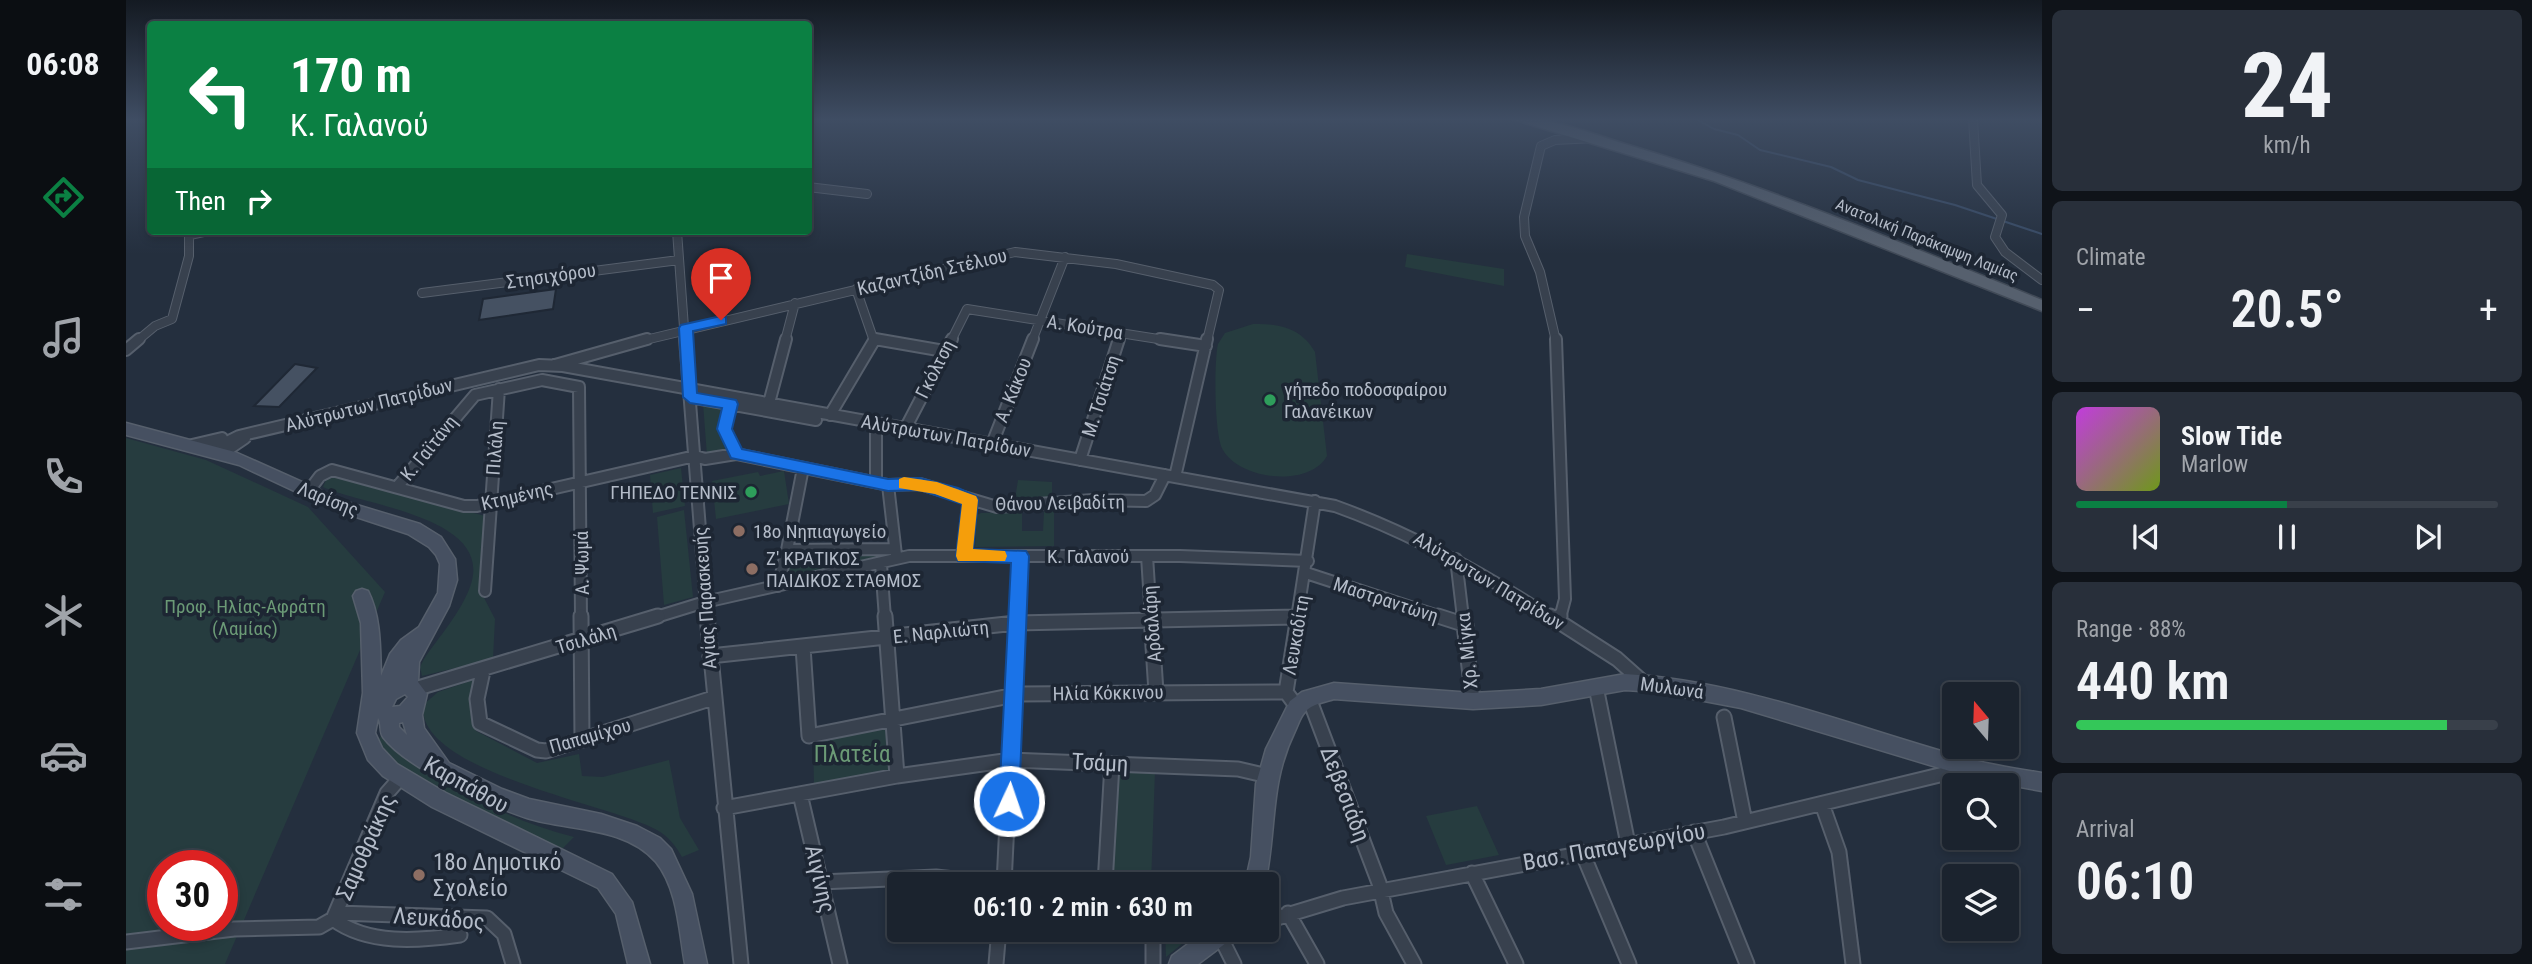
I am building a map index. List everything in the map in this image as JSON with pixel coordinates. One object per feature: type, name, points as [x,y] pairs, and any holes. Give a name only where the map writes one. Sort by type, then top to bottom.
[{"type":"main road","name":"Ανατολική Παράκαμψη Λαμίας","points":[[1675,164],[1746,187],[2042,306]]},
{"type":"street","points":[[1537,164],[1524,217],[1525,236],[1541,272],[1556,337],[1565,599],[1558,622]]},
{"type":"street","points":[[1976,164],[1977,186],[2002,215],[1995,237],[2006,252],[2042,280]]},
{"type":"street","points":[[812,187],[867,194]]},
{"type":"street","points":[[126,350],[155,326],[172,319],[188,264],[190,235]]},
{"type":"street","name":"Αγίας Παρασκευής","points":[[677,235],[713,698],[741,964]]},
{"type":"street","name":"Καζαντζίδη Στέλιου","points":[[555,365],[686,328],[1015,252],[1131,267],[1213,285],[1219,290],[1206,346]]},
{"type":"street","name":"Α. Κάκου","points":[[992,444],[1065,257]]},
{"type":"street","name":"Στησιχόρου","points":[[422,292],[679,260]]},
{"type":"street","points":[[856,289],[875,338]]},
{"type":"street","points":[[769,403],[795,303]]},
{"type":"street","name":"Α. Κούτρα","points":[[965,310],[1206,346]]},
{"type":"street","name":"Γκόλτση","points":[[905,429],[965,310]]},
{"type":"street","name":"Μ. Τσιάτση","points":[[1080,460],[1121,333]]},
{"type":"street","points":[[875,338],[944,351]]},
{"type":"street","points":[[830,415],[875,338]]},
{"type":"street","points":[[1170,476],[1206,346]]},
{"type":"street","name":"Αλύτρωτων Πατρίδων","points":[[217,452],[239,436],[504,373],[555,365],[690,393],[769,403],[1315,501],[1406,533],[1456,559],[1634,671],[1644,683]]},
{"type":"street","name":"Κ. Γαϊτάνη","points":[[397,486],[469,400],[481,393],[552,380],[579,387]]},
{"type":"street","name":"Α. Ψωμά","points":[[579,387],[582,740]]},
{"type":"street","name":"Πιλάλη","points":[[485,591],[499,389]]},
{"type":"street","points":[[690,393],[731,404],[1043,460]]},
{"type":"street","points":[[731,404],[724,429],[736,454]]},
{"type":"street","name":"Λαρίσης","points":[[126,429],[217,452],[308,492],[418,531],[440,547],[447,561],[449,586],[443,604],[426,631],[408,670],[414,696],[411,721],[415,733],[441,766]]},
{"type":"street","points":[[876,430],[876,482]]},
{"type":"street","points":[[217,452],[257,432]]},
{"type":"street","points":[[192,444],[239,436]]},
{"type":"street","name":"Θάνου Λειβαδίτη","points":[[695,456],[705,459],[736,454],[888,485],[920,484],[970,500],[1009,507],[1093,500],[1139,502],[1153,498],[1170,476]]},
{"type":"street","name":"Κτημένης","points":[[308,492],[320,476],[332,470],[464,506],[695,456]]},
{"type":"street","points":[[778,586],[803,468]]},
{"type":"street","points":[[787,550],[896,554],[888,485]]},
{"type":"street","points":[[964,556],[970,500]]},
{"type":"street","name":"Λευκαδίτη","points":[[1259,872],[1268,776],[1297,699],[1299,617],[1315,501]]},
{"type":"street","name":"Κ. Γαλανού","points":[[705,602],[881,564],[896,554],[1147,556],[1307,567]]},
{"type":"street","points":[[1003,872],[1020,556]]},
{"type":"street","name":"Αρδαλάρη","points":[[1147,556],[1156,692]]},
{"type":"street","name":"Χρ. Μίγκα","points":[[1456,559],[1466,625],[1472,701]]},
{"type":"street","points":[[881,564],[897,776]]},
{"type":"street","name":"Μαστραντώνη","points":[[1307,567],[1466,625]]},
{"type":"street","name":"Καρπάθου","points":[[362,596],[370,623],[381,706],[368,741],[375,754],[401,778],[505,835],[605,881],[625,909],[639,964]]},
{"type":"street","name":"Τσιλάλη","points":[[414,696],[466,676],[705,602]]},
{"type":"street","name":"Ε. Ναρλιώτη","points":[[710,656],[1016,623],[1299,617]]},
{"type":"street","name":"Λαρίσης","points":[[426,631],[412,641],[398,659],[387,685],[381,706],[390,731],[406,748],[513,803],[612,827],[657,849],[665,858],[680,891],[696,964]]},
{"type":"street","name":"Ηλία Κόκκινου","points":[[803,647],[808,736],[1013,695],[1156,692],[1297,699]]},
{"type":"street","name":"Παπαμίχου","points":[[483,671],[476,712],[484,726],[537,750],[546,751],[713,698]]},
{"type":"street","name":"Μυλωνά","points":[[1297,699],[1341,691],[1472,701],[1523,699],[1596,687],[1644,683],[1741,700],[1954,764],[2014,779],[2042,782]]},
{"type":"street","points":[[1596,687],[1628,844]]},
{"type":"street","points":[[381,706],[403,714],[414,696]]},
{"type":"street","name":"Δεβεσιάδη","points":[[1297,699],[1381,890],[1386,913],[1414,964]]},
{"type":"street","points":[[1724,717],[1745,822]]},
{"type":"street","name":"Τσάμη","points":[[724,808],[897,776],[1011,760],[1238,769],[1268,776]]},
{"type":"street","points":[[1106,872],[1112,764]]},
{"type":"street","name":"Βασ. Παπαγεωργίου","points":[[1279,916],[1381,890],[1745,822],[1952,772],[1954,764]]},
{"type":"street","name":"Σαμοθράκης","points":[[126,942],[234,929],[313,928],[335,916],[387,793],[401,778]]},
{"type":"street","name":"Αιγίνης","points":[[800,794],[840,964]]},
{"type":"street","points":[[1822,804],[1839,852],[1853,964]]},
{"type":"street","points":[[1693,832],[1747,964]]},
{"type":"street","points":[[1582,852],[1629,964]]},
{"type":"street","points":[[1472,873],[1516,964]]},
{"type":"street","points":[[820,882],[887,879]]},
{"type":"street","points":[[1288,913],[1317,964]]},
{"type":"street","name":"Λευκάδος","points":[[335,916],[350,932],[427,940],[460,935]]},
{"type":"street","name":"Λευκάδος","points":[[335,916],[487,918],[504,934],[513,964]]},
{"type":"street","points":[[996,964],[998,942]]},
{"type":"street","points":[[1153,942],[1153,964]]},
{"type":"street","points":[[1180,964],[1211,942]]},
{"type":"street","points":[[1226,942],[1234,964]]},
{"type":"green space","points":[[1407,254],[1504,269],[1504,286],[1405,267]]},
{"type":"green space","name":"γήπεδο ποδοσφαίρου Γαλανέικων","points":[[1253,324],[1280,326],[1296,332],[1315,352],[1327,456],[1318,466],[1306,473],[1291,476],[1259,474],[1232,460],[1220,442],[1216,398],[1218,344],[1225,333]]},
{"type":"green space","points":[[703,403],[728,406],[730,452],[707,456]]},
{"type":"green space","name":"Προφ. Ηλίας-Αφράτη (Λαμίας)","points":[[126,438],[206,460],[308,507],[385,592],[238,934],[238,850],[147,850],[147,941],[235,941],[225,964],[126,964]]},
{"type":"green space","points":[[681,468],[685,506],[653,513],[650,475]]},
{"type":"green space","name":"ΓΗΠΕΔΟ ΤΕΝΝΙΣ","points":[[784,471],[789,504],[716,519],[712,481],[758,472],[760,476]]},
{"type":"green space","points":[[329,473],[386,491],[485,516],[481,592],[495,619],[493,659],[422,676],[420,667],[424,659],[466,596],[473,563],[464,545],[446,530],[422,518],[323,487]]},
{"type":"green space","points":[[1018,480],[1052,482],[1052,497],[1015,499]]},
{"type":"green space","points":[[684,510],[693,597],[664,605],[657,517]]},
{"type":"green space","points":[[1054,510],[1054,546],[975,547],[977,515],[981,513],[1022,512],[1022,531],[1043,531],[1044,511]]},
{"type":"green space","points":[[795,552],[887,552],[886,555],[783,577],[788,556]]},
{"type":"green space","points":[[476,679],[472,707],[476,731],[537,763],[579,754],[582,776],[603,777],[669,760],[680,818],[699,850],[682,857],[665,835],[657,830],[521,783],[483,767],[451,749],[429,729],[423,705],[438,692]]},
{"type":"green space","name":"Πλατεία","points":[[888,725],[892,770],[814,784],[813,738]]},
{"type":"green space","points":[[383,733],[427,768],[472,797],[520,819],[574,837],[561,850],[460,802],[408,772],[389,756],[378,740]]},
{"type":"green space","points":[[1116,769],[1155,771],[1151,872],[1111,872]]},
{"type":"green space","points":[[1477,806],[1499,855],[1446,865],[1426,816]]},
{"type":"green space","points":[[1165,942],[1184,942],[1166,957]]},
{"type":"building","points":[[556,289],[553,309],[479,320],[483,299]]},
{"type":"building","points":[[295,364],[317,368],[279,407],[254,406]]},
{"type":"waterway","points":[[1818,164],[1858,180],[1955,205],[2042,234]]},
{"type":"slow traffic","points":[[904,483],[953,492],[970,500],[964,556],[999,556]]},
{"type":"place","name":"γήπεδο ποδοσφαίρου Γαλανέικων","points":[[1270,400]]},
{"type":"place","name":"ΓΗΠΕΔΟ ΤΕΝΝΙΣ","points":[[751,492]]},
{"type":"place","name":"18ο Νηπιαγωγείο","points":[[739,531]]},
{"type":"place","name":"Ζ' ΚΡΑΤΙΚΟΣ ΠΑΙΔΙΚΟΣ ΣΤΑΘΜΟΣ","points":[[752,569]]},
{"type":"place","name":"18ο Δημοτικό Σχολείο","points":[[419,875]]},
{"type":"route","points":[[721,320],[686,328],[690,397],[731,404],[724,429],[736,454],[888,485],[920,484],[953,492],[970,500],[964,556],[1020,556],[1009,801]]}]
